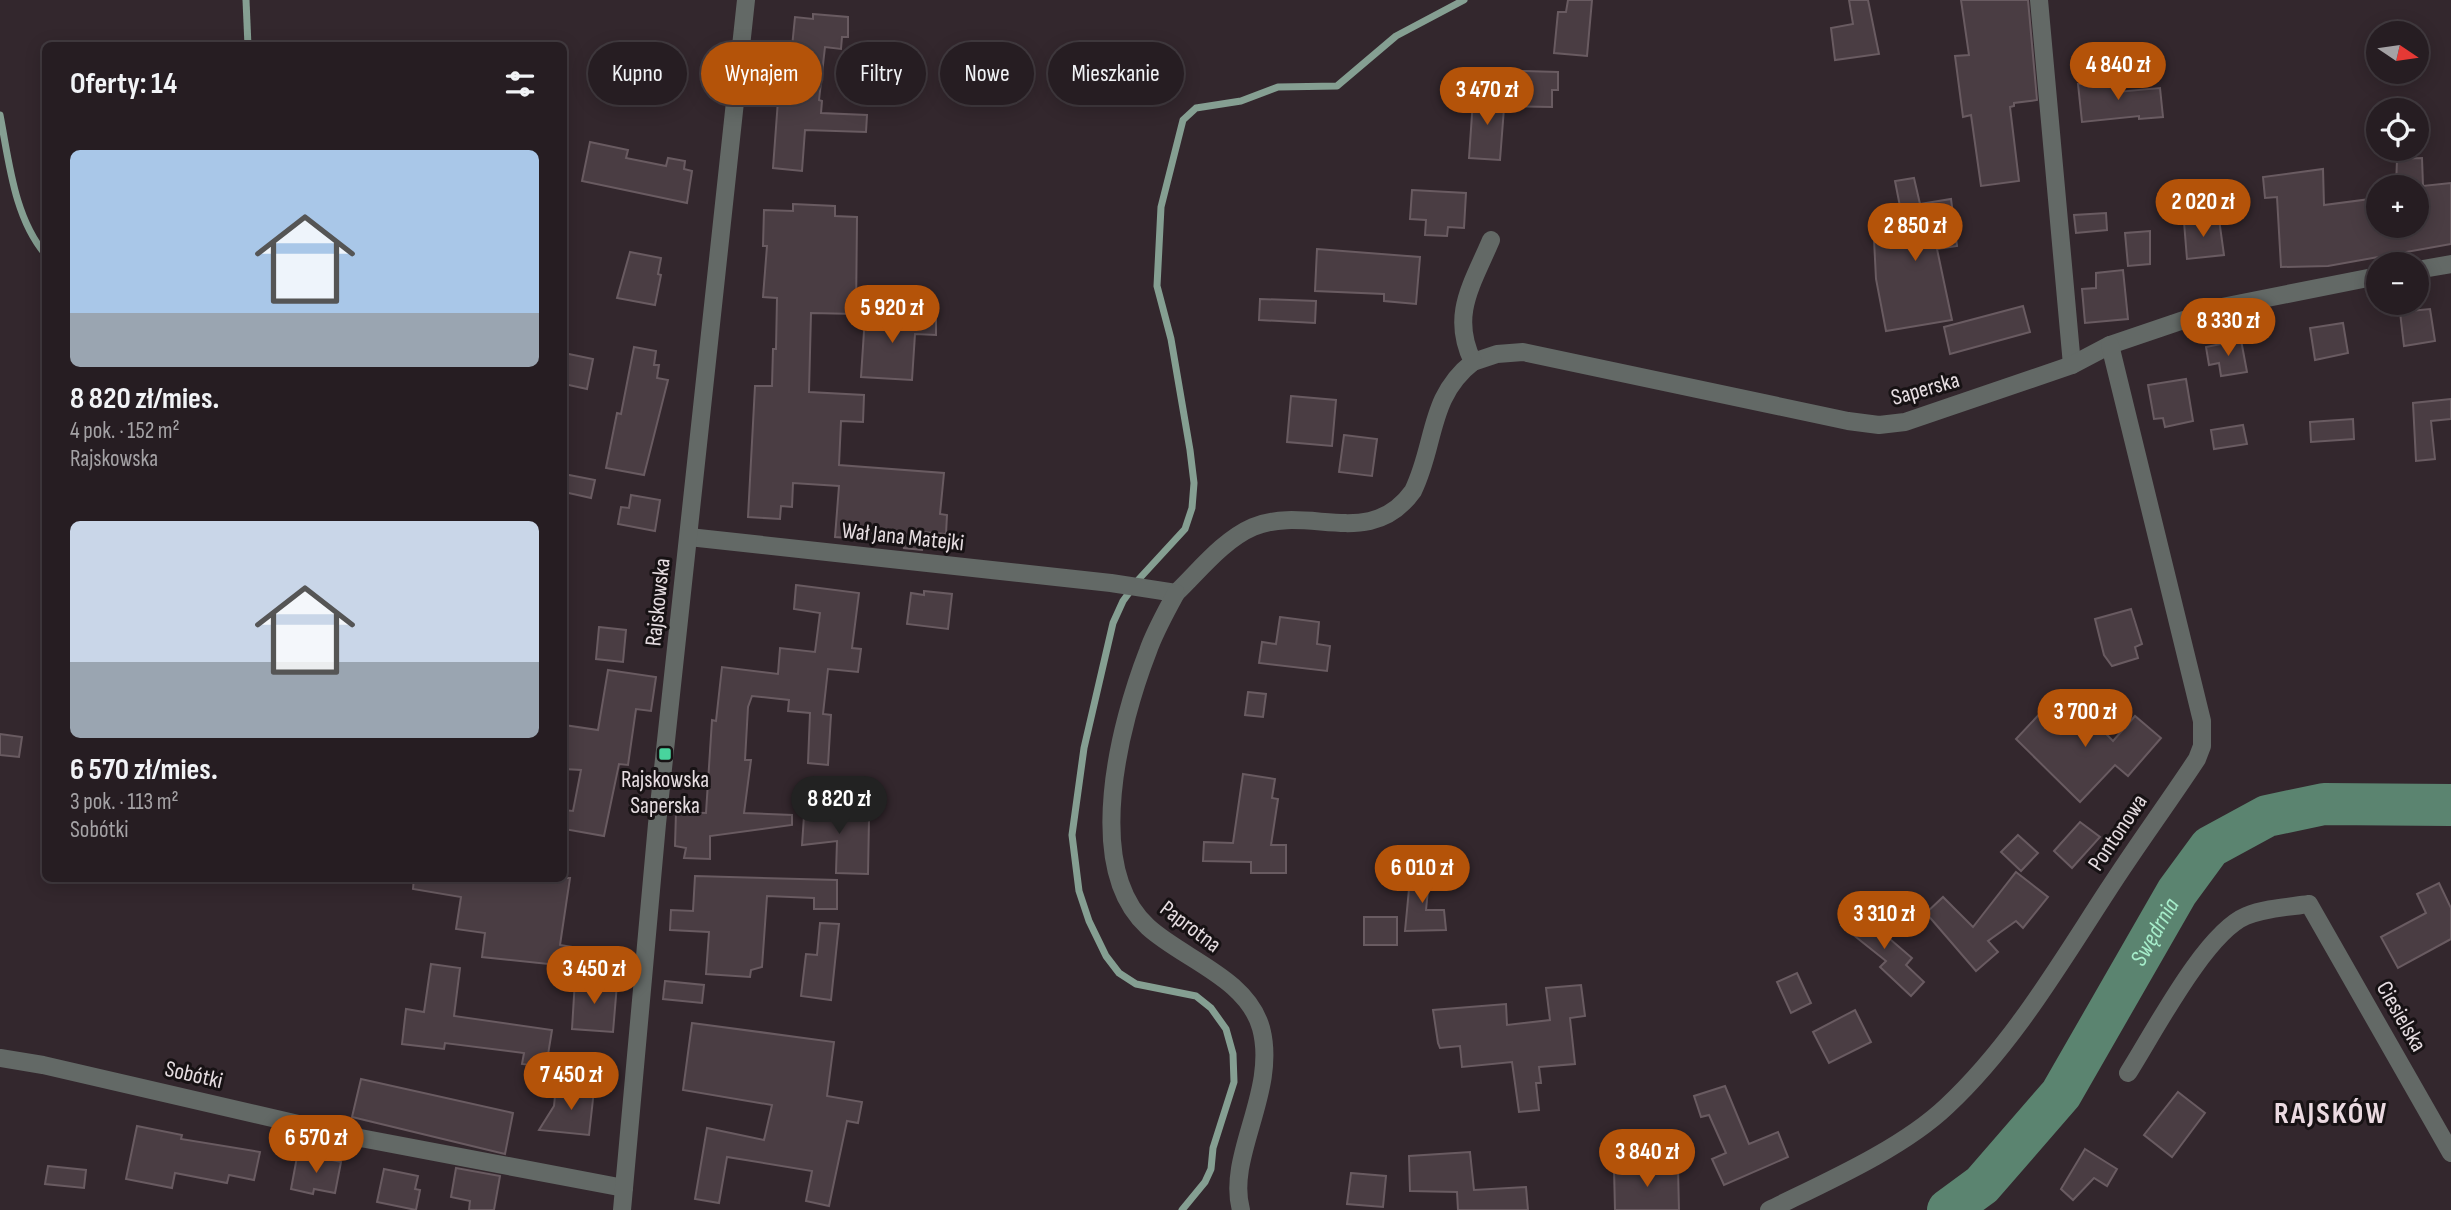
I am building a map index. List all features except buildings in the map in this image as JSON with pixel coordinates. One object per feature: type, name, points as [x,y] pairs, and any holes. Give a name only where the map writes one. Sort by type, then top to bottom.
[{"type":"street","name":"Rajskowska","points":[[622,1210],[656,838],[746,0]]},
{"type":"street","points":[[2039,0],[2072,365]]},
{"type":"street","points":[[1176,593],[1232,540],[1253,528],[1275,520],[1351,524],[1379,520],[1404,504],[1420,477],[1443,395],[1456,376],[1473,362],[1463,342],[1461,322],[1465,302],[1491,240]]},
{"type":"street","points":[[2429,268],[2451,264]]},
{"type":"street","name":"Saperska","points":[[1473,362],[1497,354],[1523,352],[1848,421],[1879,425],[1931,415],[2072,365],[2110,345],[2222,307],[2366,278]]},
{"type":"street","name":"Pontonowa","points":[[1769,1210],[1894,1144],[1946,1108],[1993,1057],[2035,1003],[2146,830],[2197,759],[2202,746],[2202,720],[2110,345]]},
{"type":"street","name":"Wał Jana Matejki","points":[[689,537],[1111,583],[1176,593]]},
{"type":"street","name":"Paprotna","points":[[1176,593],[1149,648],[1129,703],[1115,772],[1112,839],[1116,875],[1128,905],[1149,928],[1226,982],[1247,1003],[1260,1027],[1265,1057],[1262,1090],[1240,1176],[1238,1197],[1241,1210]]},
{"type":"street","name":"Ciesielska","points":[[2127,1073],[2179,992],[2223,933],[2245,916],[2309,904],[2451,1153]]},
{"type":"street","name":"Sobótki","points":[[0,1058],[350,1136],[624,1188]]},
{"type":"waterway","points":[[246,0],[248,42]]},
{"type":"waterway","points":[[1182,1210],[1205,1182],[1211,1169],[1213,1148],[1234,1082],[1233,1054],[1226,1029],[1211,1008],[1196,996],[1136,984],[1119,973],[1106,956],[1089,921],[1079,891],[1072,835],[1084,748],[1113,623],[1123,601],[1139,579],[1185,529],[1192,508],[1194,483],[1190,450],[1171,339],[1157,286],[1161,207],[1183,120],[1196,108],[1241,101],[1278,87],[1337,86],[1396,36],[1464,0]]},
{"type":"waterway","points":[[0,115],[14,188],[27,224],[42,250]]},
{"type":"waterway","name":"Swędrnia","points":[[1948,1210],[1982,1185],[2061,1094],[2177,892],[2210,847],[2267,816],[2324,804],[2451,805]]},
{"type":"place","name":"Rajskowska Saperska","points":[[665,754]]},
{"type":"district","name":"RAJSKÓW","points":[[2331,1113]]}]
